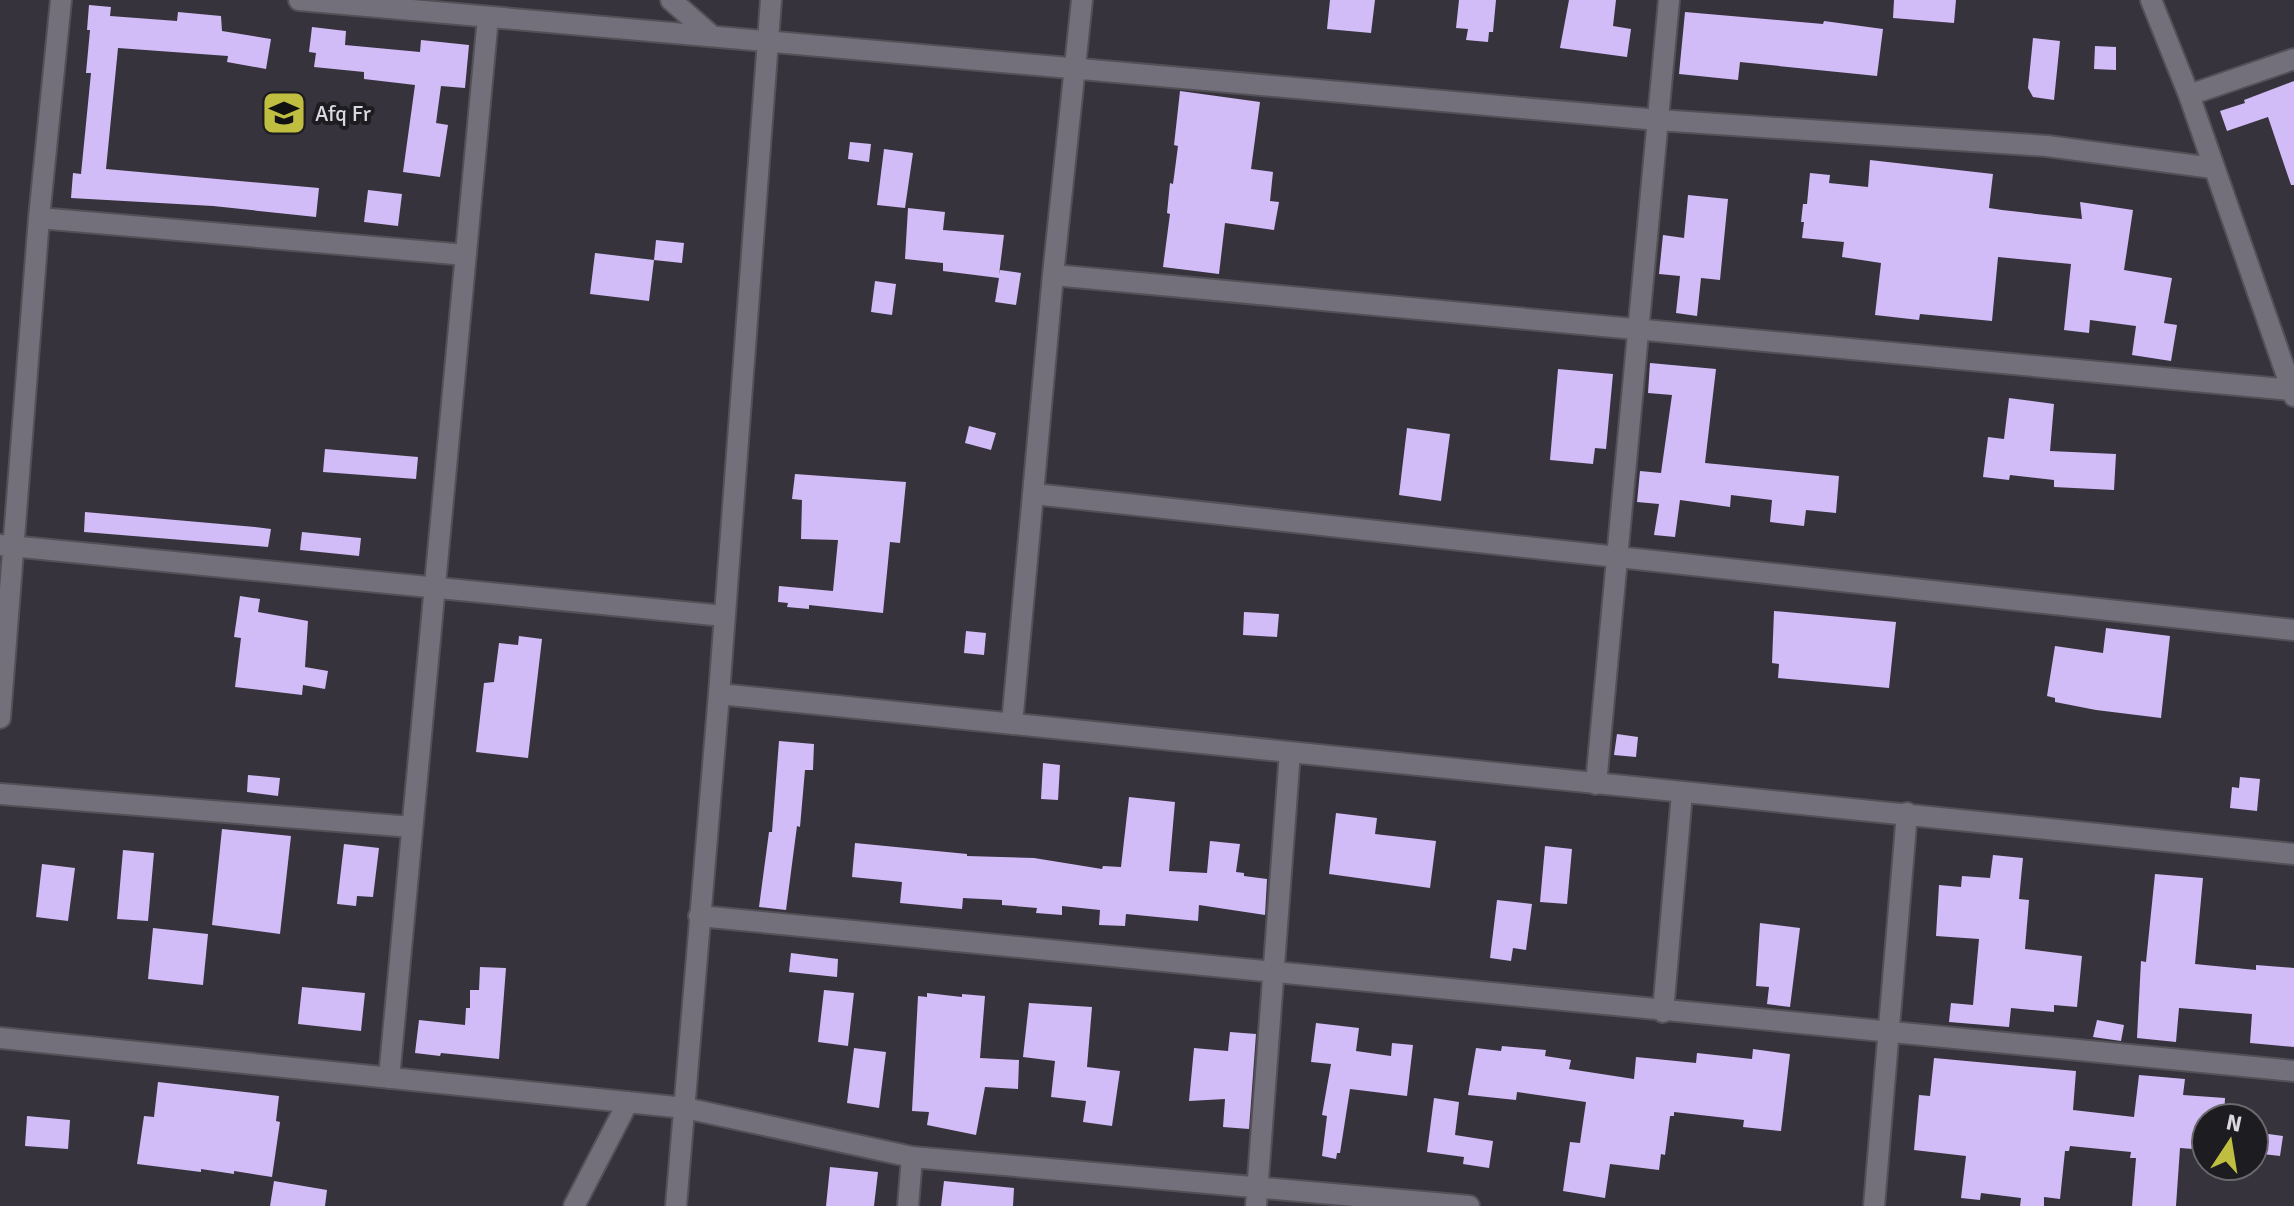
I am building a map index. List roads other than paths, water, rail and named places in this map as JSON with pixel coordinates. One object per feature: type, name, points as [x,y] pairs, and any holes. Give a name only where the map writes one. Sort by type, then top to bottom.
[{"type":"street","points":[[0,718],[7,546],[61,0]]},
{"type":"street","points":[[299,0],[1658,120],[2047,146],[2213,168]]},
{"type":"street","points":[[671,0],[712,36]]},
{"type":"street","points":[[676,1206],[719,694],[771,0]]},
{"type":"street","points":[[1012,724],[1053,275],[1082,0]]},
{"type":"street","points":[[1596,784],[1669,0]]},
{"type":"street","points":[[1053,275],[2293,393],[2189,95],[2151,0]]},
{"type":"street","points":[[389,1078],[488,17]]},
{"type":"street","points":[[2189,95],[2294,59]]},
{"type":"street","points":[[39,218],[466,255]]},
{"type":"street","points":[[1034,494],[2294,630]]},
{"type":"street","points":[[7,546],[724,616]]},
{"type":"street","points":[[719,694],[2294,854]]},
{"type":"street","points":[[1256,1197],[1290,752]]},
{"type":"street","points":[[1663,1012],[1682,793]]},
{"type":"street","points":[[0,794],[412,827]]},
{"type":"street","points":[[1874,1206],[1907,813]]},
{"type":"street","points":[[699,916],[2294,1071]]},
{"type":"street","points":[[0,1038],[685,1108],[912,1157],[1256,1197],[1469,1206]]},
{"type":"street","points":[[574,1206],[628,1102]]},
{"type":"street","points":[[908,1206],[912,1157]]},
{"type":"place","name":"Afq Fr","points":[[284,113]]}]
